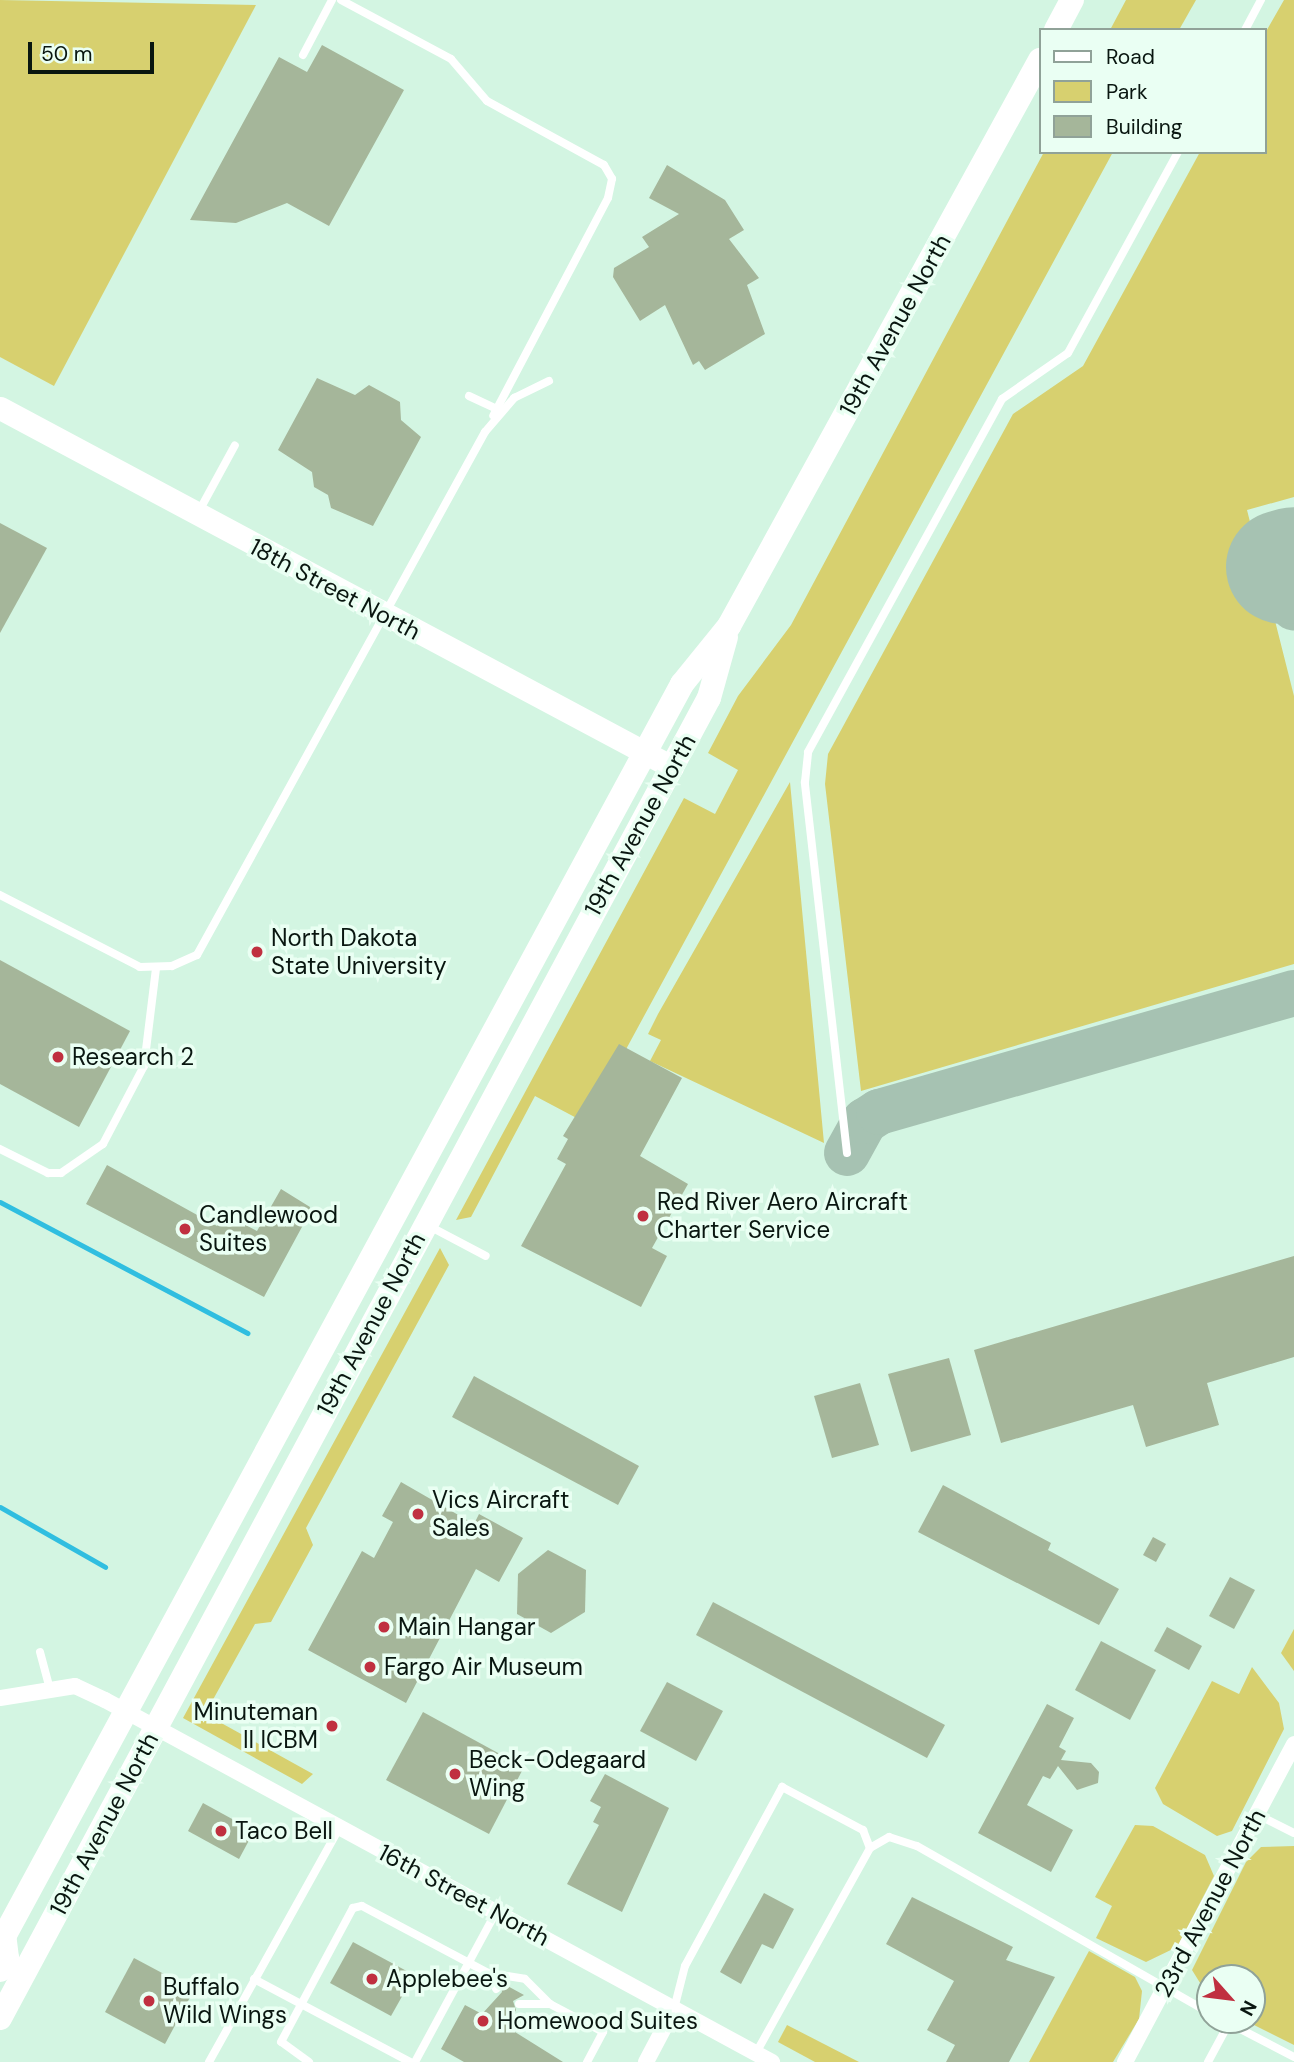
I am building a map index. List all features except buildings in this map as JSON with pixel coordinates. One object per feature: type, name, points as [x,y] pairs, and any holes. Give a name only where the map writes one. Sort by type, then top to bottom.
[{"type":"main road","points":[[1057,28],[1073,0]]},
{"type":"main road","name":"19th Avenue North","points":[[2,1940],[682,684],[729,626],[1038,64]]},
{"type":"main road","name":"19th Avenue North","points":[[0,2018],[423,1223],[709,698],[729,626]]},
{"type":"main road","points":[[0,1970],[7,1958],[2,1940]]},
{"type":"street","name":"18th Street North","points":[[0,408],[672,767]]},
{"type":"street","name":"16th Street North","points":[[49,1686],[75,1686],[127,1712],[772,2062]]},
{"type":"street","points":[[0,1698],[49,1686]]},
{"type":"street","name":"23rd Avenue North","points":[[1125,2062],[1294,1744]]},
{"type":"street","points":[[646,2062],[674,2009]]},
{"type":"lane","points":[[303,55],[332,0]]},
{"type":"lane","points":[[0,895],[124,961],[156,968],[185,963],[209,941],[387,617],[608,198],[612,179],[604,165],[486,101],[451,59],[341,0]]},
{"type":"lane","points":[[1246,28],[1261,0]]},
{"type":"lane","points":[[847,1153],[805,782],[808,752],[1002,399],[1068,353],[1177,154]]},
{"type":"lane","points":[[485,432],[514,398],[549,381]]},
{"type":"lane","points":[[469,396],[497,409]]},
{"type":"lane","points":[[197,515],[234,445]]},
{"type":"lane","points":[[0,1149],[48,1173],[91,1157],[144,1066],[156,968]]},
{"type":"lane","points":[[423,1223],[486,1256]]},
{"type":"lane","points":[[40,1652],[49,1686]]},
{"type":"lane","points":[[674,2009],[685,1966],[782,1787],[863,1830],[870,1848]]},
{"type":"lane","points":[[1256,1814],[1294,1833]]},
{"type":"lane","points":[[209,2062],[340,1828]]},
{"type":"lane","points":[[756,2053],[870,1848],[889,1838],[917,1846],[1196,2005]]},
{"type":"lane","points":[[309,2062],[281,2042],[353,1908],[362,1906],[488,1973],[525,1979],[550,2004],[603,2032],[587,2062]]},
{"type":"lane","points":[[415,2062],[496,1912]]},
{"type":"lane","points":[[488,1973],[496,1989]]},
{"type":"lane","points":[[254,1979],[410,2062]]},
{"type":"lane","points":[[519,2004],[550,2004]]},
{"type":"lane","points":[[1208,2062],[1220,2034]]},
{"type":"lane","points":[[1251,2034],[1294,2057]]},
{"type":"green space","points":[[0,0],[256,5],[54,386],[0,357]]},
{"type":"green space","points":[[1126,0],[1196,0],[1180,28],[1111,28]]},
{"type":"green space","points":[[1284,0],[1294,0],[1294,497],[1247,510],[1294,696],[1294,964],[861,1091],[825,784],[828,754],[1013,414],[1083,366],[1199,154],[1266,154],[1266,32]]},
{"type":"green space","points":[[1043,154],[1112,154],[586,1123],[535,1096],[471,1217],[456,1220],[684,798],[715,814],[738,770],[708,753],[738,696],[791,625]]},
{"type":"green space","points":[[790,782],[824,1143],[650,1061],[661,1040],[648,1034],[658,1014]]},
{"type":"green space","points":[[440,1248],[449,1265],[306,1528],[313,1545],[271,1622],[255,1624],[205,1714],[313,1774],[302,1784],[183,1718]]},
{"type":"green space","points":[[1294,1629],[1294,1671],[1281,1653]]},
{"type":"green space","points":[[1252,1667],[1279,1703],[1284,1729],[1232,1831],[1217,1836],[1163,1804],[1155,1788],[1212,1681],[1239,1694]]},
{"type":"green space","points":[[1135,1825],[1153,1826],[1205,1855],[1214,1876],[1177,1947],[1146,1962],[1096,1938],[1112,1906],[1095,1897]]},
{"type":"green space","points":[[1294,1846],[1294,2045],[1266,2031],[1266,1964],[1196,1964],[1196,1976],[1192,1970],[1246,1862],[1261,1847]]},
{"type":"green space","points":[[1089,1951],[1135,1977],[1142,1991],[1139,2019],[1113,2062],[1029,2062]]},
{"type":"green space","points":[[787,2025],[859,2062],[815,2062],[778,2042]]},
{"type":"waterway","points":[[0,1202],[247,1333]]},
{"type":"waterway","points":[[0,1507],[105,1567]]},
{"type":"taxiway","points":[[1283,567],[1294,608]]},
{"type":"taxiway","points":[[847,1153],[865,1121],[879,1112],[1294,993]]},
{"type":"runway","points":[[1283,567],[1294,564]]},
{"type":"place","name":"North Dakota State University","points":[[257,952]]},
{"type":"place","name":"Research 2","points":[[58,1057]]},
{"type":"place","name":"Red River Aero Aircraft Charter Service","points":[[643,1216]]},
{"type":"place","name":"Candlewood Suites","points":[[185,1229]]},
{"type":"place","name":"Vics Aircraft Sales","points":[[418,1514]]},
{"type":"place","name":"Main Hangar","points":[[384,1627]]},
{"type":"place","name":"Fargo Air Museum","points":[[370,1667]]},
{"type":"place","name":"Minuteman II ICBM","points":[[332,1726]]},
{"type":"place","name":"Beck-Odegaard Wing","points":[[455,1774]]},
{"type":"place","name":"Taco Bell","points":[[221,1831]]},
{"type":"place","name":"Applebee's","points":[[372,1979]]},
{"type":"place","name":"Buffalo Wild Wings","points":[[149,2001]]},
{"type":"place","name":"Homewood Suites","points":[[483,2021]]}]
